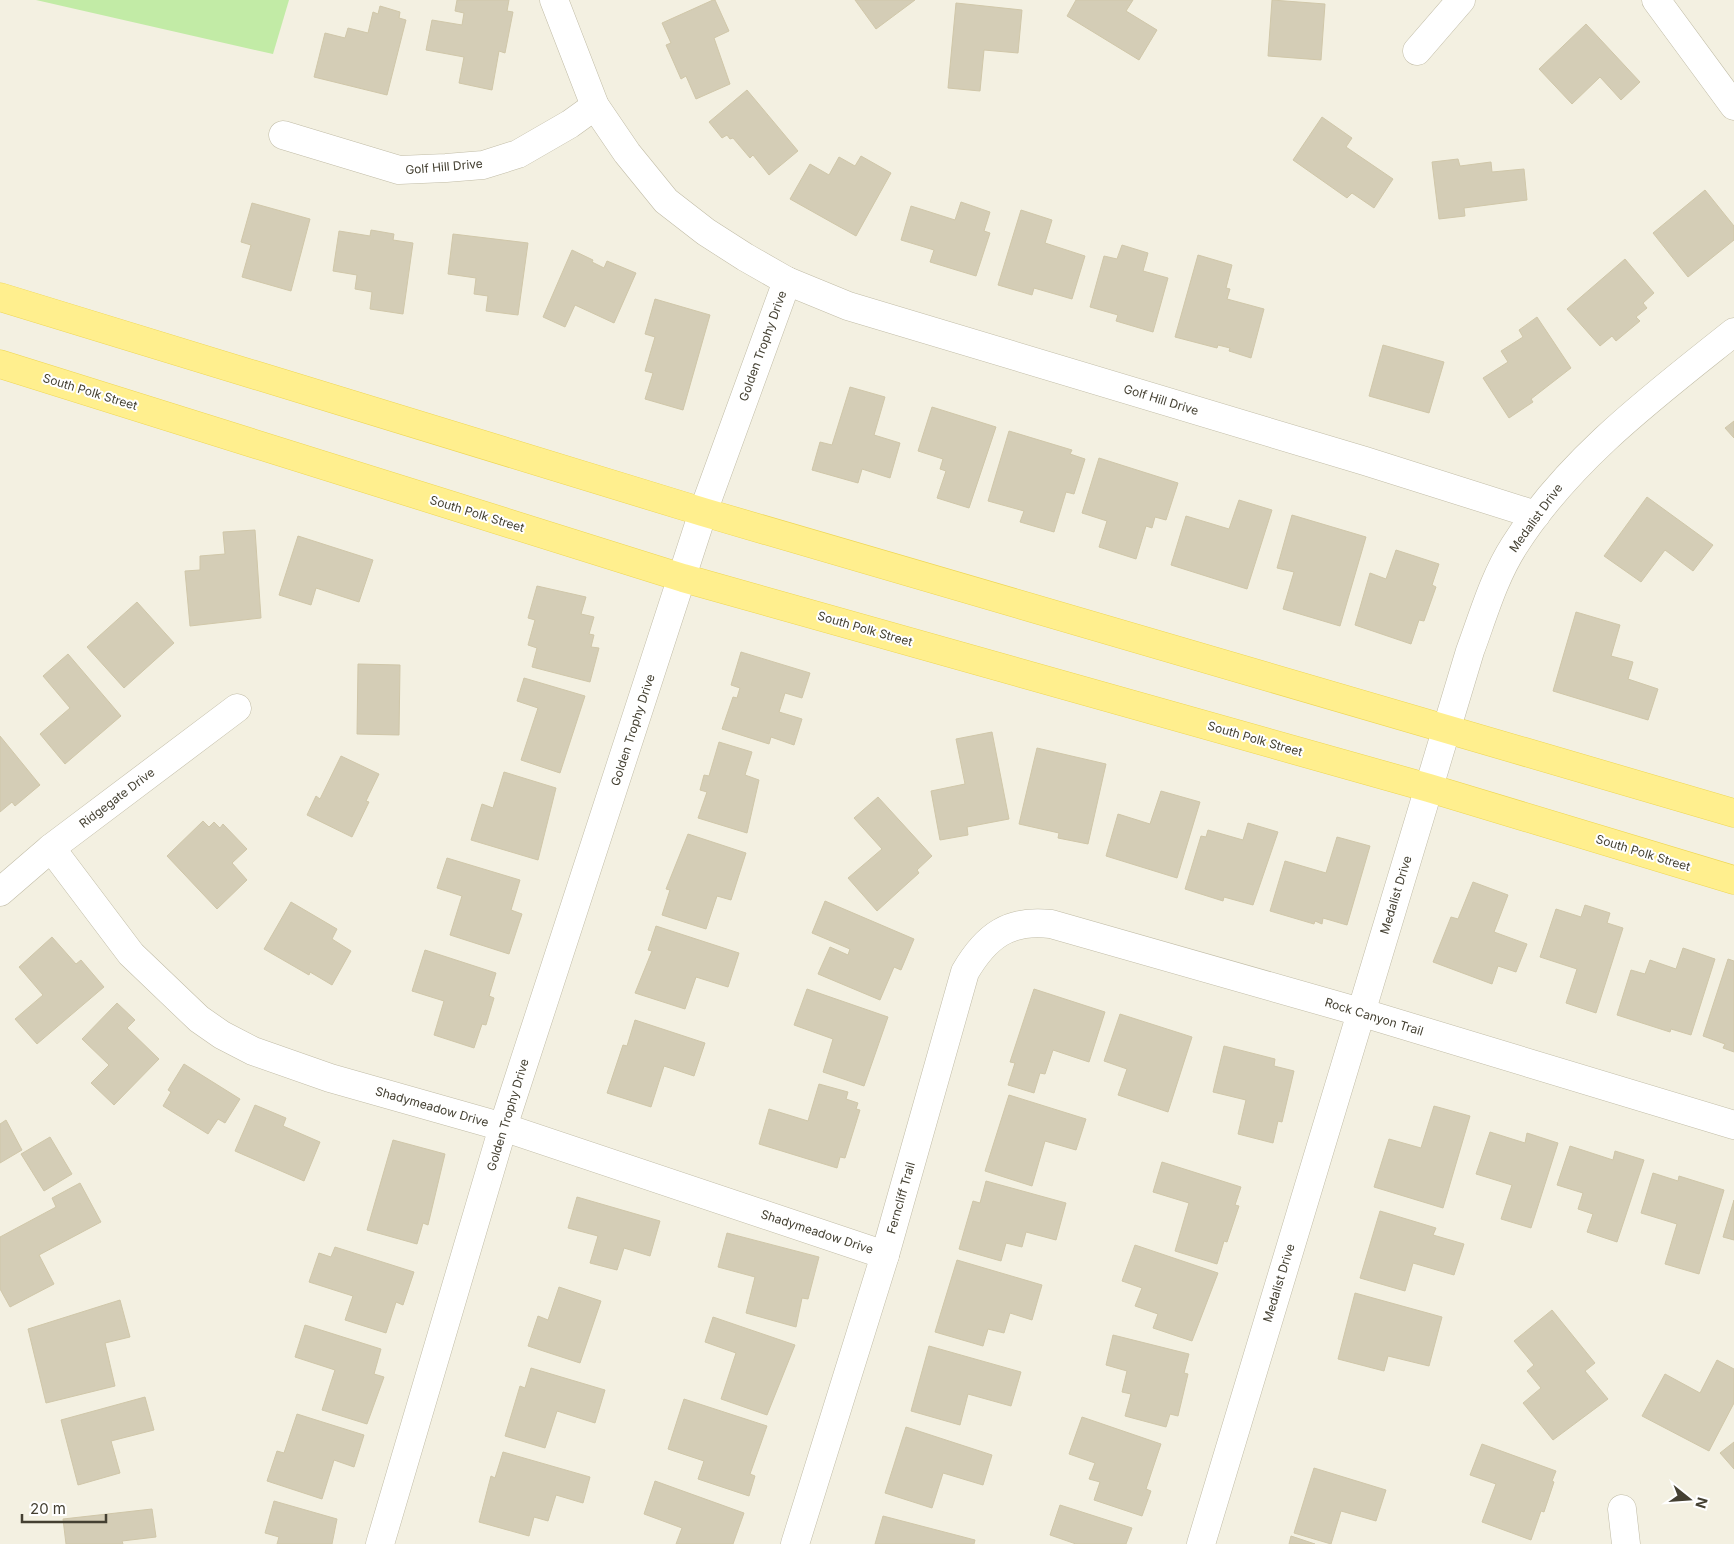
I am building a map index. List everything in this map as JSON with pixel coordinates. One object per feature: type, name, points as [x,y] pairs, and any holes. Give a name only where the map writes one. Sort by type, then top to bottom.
[{"type":"main road","points":[[0,297],[703,512],[1734,813]]},
{"type":"main road","name":"South Polk Street","points":[[0,364],[683,578],[1429,788],[1734,880]]},
{"type":"street","name":"Golden Trophy Drive","points":[[380,1544],[503,1127],[703,512],[787,280],[729,247],[666,202],[627,153],[594,106],[554,0]]},
{"type":"street","points":[[1417,51],[1461,0]]},
{"type":"street","points":[[1656,0],[1734,106]]},
{"type":"street","name":"Golf Hill Drive","points":[[283,135],[399,170],[446,168],[484,164],[518,154],[570,124],[594,106]]},
{"type":"street","name":"Golf Hill Drive","points":[[787,280],[848,306],[1365,460],[1536,515]]},
{"type":"street","name":"Medalist Drive","points":[[1201,1544],[1470,650],[1490,596],[1513,547],[1566,477],[1602,442],[1734,332]]},
{"type":"street","name":"Ridgegate Drive","points":[[0,892],[51,848],[237,708]]},
{"type":"street","name":"Shadymeadow Drive","points":[[51,848],[131,954],[199,1019],[222,1035],[253,1051],[330,1078],[503,1127],[885,1255]]},
{"type":"street","name":"Rock Canyon Trail","points":[[1012,926],[1031,921],[1051,924],[1360,1012],[1734,1125]]},
{"type":"street","name":"Ferncliff Trail","points":[[795,1544],[885,1255],[965,972],[976,954],[992,938],[1012,926]]},
{"type":"street","points":[[1622,1510],[1626,1544]]},
{"type":"green space","points":[[36,0],[289,0],[273,54]]},
{"type":"building","points":[[457,0],[509,0],[507,11],[513,12],[505,53],[499,51],[492,90],[459,83],[464,57],[426,50],[432,20],[462,25],[464,13],[455,11]]},
{"type":"building","points":[[715,0],[729,31],[714,38],[730,84],[696,99],[686,76],[681,79],[666,45],[671,43],[662,23]]},
{"type":"building","points":[[855,0],[915,0],[876,29]]},
{"type":"building","points":[[1076,0],[1133,0],[1126,11],[1157,30],[1139,60],[1067,16]]},
{"type":"building","points":[[1272,0],[1325,4],[1321,60],[1268,56]]},
{"type":"building","points":[[956,3],[1022,10],[1018,53],[984,50],[980,91],[948,88]]},
{"type":"building","points":[[380,6],[400,12],[399,18],[406,20],[387,95],[314,77],[325,33],[345,38],[348,28],[368,33],[373,12],[378,14]]},
{"type":"building","points":[[1586,24],[1640,82],[1621,100],[1600,77],[1572,104],[1539,69]]},
{"type":"building","points":[[747,90],[798,151],[769,175],[753,155],[750,158],[733,138],[730,139],[727,135],[722,138],[709,122]]},
{"type":"building","points":[[1322,117],[1352,138],[1346,147],[1393,179],[1374,208],[1352,193],[1347,198],[1293,160]]},
{"type":"building","points":[[861,156],[891,173],[856,236],[790,199],[810,164],[829,175],[839,157],[855,166]]},
{"type":"building","points":[[1458,159],[1460,166],[1491,162],[1492,172],[1524,169],[1527,200],[1464,208],[1465,216],[1439,219],[1432,162]]},
{"type":"building","points":[[1705,190],[1734,226],[1734,240],[1688,277],[1653,233]]},
{"type":"building","points":[[961,202],[990,212],[984,231],[990,233],[976,276],[930,262],[934,250],[901,240],[911,206],[955,220]]},
{"type":"building","points":[[252,203],[310,219],[291,291],[242,277],[251,245],[241,242]]},
{"type":"building","points":[[1021,210],[1052,220],[1045,243],[1085,256],[1072,299],[1034,288],[1032,295],[998,285]]},
{"type":"building","points":[[371,230],[394,234],[393,240],[413,243],[403,314],[370,309],[372,292],[355,289],[357,275],[333,271],[339,231],[370,236]]},
{"type":"building","points":[[453,234],[528,243],[518,315],[486,311],[488,296],[474,294],[476,278],[448,274]]},
{"type":"building","points":[[1122,245],[1148,253],[1143,271],[1168,278],[1153,332],[1116,321],[1118,315],[1090,307],[1104,256],[1117,259]]},
{"type":"building","points":[[572,250],[593,260],[592,262],[604,268],[607,261],[636,273],[614,323],[575,305],[565,327],[543,317]]},
{"type":"building","points":[[1198,255],[1232,265],[1226,288],[1230,289],[1227,299],[1264,309],[1251,358],[1229,351],[1230,348],[1218,345],[1217,348],[1175,337]]},
{"type":"building","points":[[1625,259],[1654,293],[1643,303],[1647,308],[1636,317],[1640,321],[1616,341],[1612,336],[1600,346],[1567,309]]},
{"type":"building","points":[[655,299],[710,315],[683,410],[645,399],[653,373],[645,371],[655,337],[645,334]]},
{"type":"building","points":[[1537,317],[1571,368],[1531,399],[1533,402],[1509,418],[1483,378],[1508,362],[1501,351],[1523,337],[1519,330]]},
{"type":"building","points":[[1383,345],[1444,362],[1429,413],[1369,396]]},
{"type":"building","points":[[850,387],[885,397],[874,435],[900,443],[890,478],[862,469],[858,483],[812,470],[820,442],[832,445]]},
{"type":"building","points":[[932,407],[996,427],[969,508],[937,498],[946,471],[940,469],[943,459],[918,451]]},
{"type":"building","points":[[1734,421],[1734,438],[1725,428]]},
{"type":"building","points":[[1009,431],[1072,450],[1070,454],[1085,459],[1074,494],[1066,492],[1054,532],[1020,522],[1024,511],[988,501]]},
{"type":"building","points":[[1099,458],[1178,483],[1166,520],[1155,517],[1152,528],[1146,526],[1136,559],[1099,547],[1107,521],[1082,513]]},
{"type":"building","points":[[1647,497],[1713,545],[1693,571],[1665,550],[1641,582],[1604,556]]},
{"type":"building","points":[[1239,500],[1272,510],[1247,589],[1171,565],[1186,516],[1229,529]]},
{"type":"building","points":[[1292,515],[1366,537],[1340,626],[1283,609],[1294,572],[1277,568]]},
{"type":"building","points":[[255,530],[261,618],[190,626],[185,571],[200,570],[200,556],[225,554],[223,532]]},
{"type":"building","points":[[298,536],[373,560],[359,602],[316,588],[311,605],[279,595]]},
{"type":"building","points":[[1396,550],[1439,564],[1432,585],[1436,587],[1424,621],[1419,620],[1411,644],[1355,625],[1370,573],[1386,579]]},
{"type":"building","points":[[537,586],[586,597],[581,614],[594,617],[589,634],[594,635],[591,647],[599,648],[590,682],[532,667],[537,648],[528,645],[535,620],[528,618]]},
{"type":"building","points":[[137,602],[174,643],[124,688],[87,647]]},
{"type":"building","points":[[1576,612],[1620,625],[1611,656],[1633,662],[1628,679],[1658,689],[1648,720],[1553,691]]},
{"type":"building","points":[[741,652],[810,673],[802,698],[785,693],[779,712],[802,719],[794,745],[771,737],[769,744],[722,729],[733,697],[737,698],[740,688],[731,685]]},
{"type":"building","points":[[68,654],[121,716],[65,764],[40,734],[70,708],[43,676]]},
{"type":"building","points":[[358,664],[400,665],[399,735],[357,734]]},
{"type":"building","points":[[524,678],[585,696],[560,773],[521,760],[538,708],[517,701]]},
{"type":"building","points":[[992,732],[1009,819],[967,827],[968,835],[940,840],[931,791],[965,784],[956,739]]},
{"type":"building","points":[[0,736],[40,785],[15,806],[12,802],[0,812]]},
{"type":"building","points":[[719,742],[752,752],[745,775],[759,780],[747,833],[698,818],[707,792],[700,790],[704,775],[709,776]]},
{"type":"building","points":[[1037,748],[1106,764],[1088,844],[1058,838],[1059,833],[1019,824]]},
{"type":"building","points":[[341,756],[379,774],[366,801],[369,802],[352,837],[307,815],[316,796],[320,799]]},
{"type":"building","points":[[504,772],[556,788],[538,860],[471,840],[482,804],[493,808]]},
{"type":"building","points":[[1161,791],[1200,802],[1177,878],[1106,856],[1118,814],[1150,824]]},
{"type":"building","points":[[878,797],[932,856],[917,870],[919,873],[877,911],[848,878],[882,849],[854,818]]},
{"type":"building","points":[[203,821],[209,827],[214,822],[220,828],[223,824],[247,849],[232,863],[247,880],[217,909],[167,856]]},
{"type":"building","points":[[1248,823],[1278,832],[1253,905],[1224,897],[1223,901],[1185,889],[1201,836],[1206,837],[1208,830],[1243,840]]},
{"type":"building","points":[[688,834],[746,853],[731,900],[717,896],[706,929],[662,915],[670,890],[666,889]]},
{"type":"building","points":[[1337,837],[1370,846],[1347,925],[1323,918],[1322,924],[1315,921],[1314,924],[1270,911],[1285,861],[1326,873]]},
{"type":"building","points":[[447,858],[520,880],[511,910],[522,914],[509,954],[450,935],[462,896],[437,888]]},
{"type":"building","points":[[1473,882],[1508,895],[1494,932],[1527,944],[1516,972],[1498,966],[1492,984],[1433,962],[1451,917],[1458,919]]},
{"type":"building","points":[[825,901],[914,939],[901,970],[894,967],[880,1000],[818,974],[830,947],[848,955],[850,949],[812,933]]},
{"type":"building","points":[[291,902],[337,929],[332,939],[351,951],[332,985],[310,972],[309,975],[264,949]]},
{"type":"building","points":[[1585,905],[1610,913],[1607,923],[1623,928],[1596,1013],[1566,1003],[1577,969],[1540,957],[1556,909],[1581,917]]},
{"type":"building","points":[[656,926],[739,953],[728,987],[696,977],[685,1009],[635,993],[652,951],[648,950]]},
{"type":"building","points":[[52,937],[76,964],[81,960],[104,987],[37,1044],[15,1019],[43,995],[19,967]]},
{"type":"building","points":[[1683,948],[1715,959],[1691,1035],[1671,1029],[1670,1032],[1617,1015],[1631,970],[1645,974],[1650,960],[1676,969]]},
{"type":"building","points":[[425,950],[496,973],[489,996],[494,998],[486,1025],[482,1024],[474,1048],[434,1035],[444,1001],[412,991]]},
{"type":"building","points":[[1728,959],[1734,961],[1734,1052],[1723,1048],[1725,1044],[1703,1036]]},
{"type":"building","points":[[807,989],[888,1017],[864,1086],[823,1072],[833,1039],[794,1025]]},
{"type":"building","points":[[1034,989],[1105,1012],[1089,1062],[1053,1050],[1045,1074],[1040,1073],[1034,1093],[1008,1085],[1015,1063],[1010,1062]]},
{"type":"building","points":[[117,1003],[135,1020],[127,1028],[159,1059],[114,1105],[91,1083],[109,1065],[82,1039]]},
{"type":"building","points":[[1120,1014],[1192,1037],[1168,1112],[1118,1095],[1127,1069],[1104,1061]]},
{"type":"building","points":[[635,1020],[705,1043],[694,1076],[664,1066],[651,1107],[607,1093],[623,1045],[627,1046]]},
{"type":"building","points":[[1224,1046],[1275,1059],[1274,1066],[1294,1071],[1282,1122],[1278,1121],[1273,1143],[1238,1134],[1246,1100],[1213,1092]]},
{"type":"building","points":[[184,1064],[240,1099],[225,1123],[218,1119],[208,1134],[163,1106],[171,1092],[168,1090]]},
{"type":"building","points":[[819,1084],[848,1092],[846,1099],[858,1103],[856,1109],[860,1110],[845,1158],[840,1157],[837,1168],[759,1144],[769,1109],[808,1121]]},
{"type":"building","points":[[1009,1095],[1086,1119],[1076,1150],[1045,1141],[1032,1186],[985,1171]]},
{"type":"building","points":[[255,1105],[286,1118],[283,1126],[320,1142],[304,1181],[235,1151]]},
{"type":"building","points":[[1434,1106],[1470,1116],[1443,1208],[1374,1187],[1389,1139],[1421,1148]]},
{"type":"building","points":[[6,1120],[22,1150],[0,1163],[0,1124]]},
{"type":"building","points":[[1490,1132],[1525,1143],[1527,1133],[1558,1143],[1531,1228],[1501,1219],[1512,1185],[1476,1174]]},
{"type":"building","points":[[50,1137],[72,1174],[44,1191],[21,1154]]},
{"type":"building","points":[[393,1140],[445,1154],[428,1225],[423,1223],[417,1244],[367,1230]]},
{"type":"building","points":[[1570,1146],[1613,1160],[1615,1151],[1644,1160],[1617,1242],[1587,1232],[1593,1214],[1578,1209],[1583,1193],[1557,1185]]},
{"type":"building","points":[[1162,1162],[1241,1187],[1235,1205],[1239,1206],[1227,1242],[1224,1241],[1217,1264],[1175,1251],[1189,1203],[1153,1192]]},
{"type":"building","points":[[1653,1173],[1678,1181],[1679,1176],[1724,1190],[1699,1274],[1665,1264],[1677,1224],[1641,1213]]},
{"type":"building","points":[[986,1181],[1066,1203],[1056,1240],[1026,1232],[1022,1247],[1006,1243],[1001,1261],[959,1249],[973,1201],[980,1203]]},
{"type":"building","points":[[80,1183],[101,1222],[39,1255],[54,1284],[10,1307],[0,1289],[0,1237],[56,1207],[52,1198]]},
{"type":"building","points":[[577,1197],[660,1221],[650,1256],[624,1248],[617,1270],[590,1263],[598,1236],[568,1228]]},
{"type":"building","points":[[1734,1200],[1734,1240],[1723,1237]]},
{"type":"building","points":[[1380,1211],[1436,1228],[1433,1235],[1464,1244],[1454,1275],[1413,1263],[1405,1291],[1360,1278]]},
{"type":"building","points":[[727,1233],[819,1257],[808,1299],[802,1298],[796,1327],[746,1313],[755,1277],[718,1267]]},
{"type":"building","points":[[1135,1245],[1218,1273],[1192,1341],[1153,1328],[1158,1314],[1135,1306],[1142,1288],[1122,1281]]},
{"type":"building","points":[[335,1247],[414,1272],[403,1305],[396,1302],[386,1333],[345,1320],[353,1296],[309,1282],[319,1253],[331,1257]]},
{"type":"building","points":[[957,1260],[1042,1285],[1032,1320],[1010,1313],[1004,1333],[988,1329],[983,1346],[935,1332]]},
{"type":"building","points":[[559,1287],[601,1301],[580,1363],[528,1346],[538,1316],[548,1320]]},
{"type":"building","points":[[1355,1293],[1442,1317],[1429,1366],[1388,1356],[1384,1371],[1338,1359]]},
{"type":"building","points":[[120,1300],[130,1337],[105,1343],[115,1386],[46,1403],[28,1329]]},
{"type":"building","points":[[1552,1310],[1595,1363],[1585,1371],[1608,1399],[1553,1440],[1523,1403],[1541,1388],[1527,1371],[1534,1365],[1514,1341]]},
{"type":"building","points":[[713,1317],[795,1345],[767,1415],[721,1399],[736,1353],[705,1342]]},
{"type":"building","points":[[305,1325],[381,1349],[374,1374],[384,1377],[367,1424],[322,1410],[335,1370],[295,1357]]},
{"type":"building","points":[[1113,1335],[1189,1354],[1184,1373],[1188,1374],[1178,1416],[1170,1414],[1166,1427],[1125,1416],[1131,1394],[1122,1392],[1127,1371],[1106,1365]]},
{"type":"building","points":[[929,1346],[1021,1372],[1011,1406],[968,1394],[960,1425],[911,1411]]},
{"type":"building","points":[[1717,1360],[1734,1369],[1734,1403],[1709,1451],[1642,1416],[1665,1374],[1700,1393]]},
{"type":"building","points":[[531,1368],[605,1390],[595,1423],[557,1411],[545,1448],[505,1436],[520,1386],[525,1388]]},
{"type":"building","points":[[145,1397],[154,1430],[111,1441],[120,1473],[78,1485],[61,1420]]},
{"type":"building","points":[[684,1399],[767,1426],[750,1474],[755,1476],[749,1496],[698,1479],[704,1461],[668,1449]]},
{"type":"building","points":[[297,1414],[364,1435],[354,1467],[334,1460],[322,1499],[267,1481],[277,1451],[284,1453]]},
{"type":"building","points":[[1082,1417],[1161,1444],[1146,1489],[1151,1491],[1142,1516],[1094,1500],[1100,1482],[1089,1479],[1095,1463],[1069,1454]]},
{"type":"building","points":[[906,1427],[992,1455],[983,1485],[943,1473],[932,1508],[885,1493]]},
{"type":"building","points":[[1734,1442],[1734,1469],[1720,1453]]},
{"type":"building","points":[[1482,1444],[1556,1471],[1544,1512],[1541,1511],[1531,1540],[1482,1522],[1496,1484],[1470,1475]]},
{"type":"building","points":[[503,1452],[590,1477],[583,1503],[556,1495],[548,1521],[534,1517],[529,1536],[479,1522],[491,1476],[495,1478]]},
{"type":"building","points":[[1314,1468],[1386,1490],[1376,1521],[1341,1511],[1331,1544],[1294,1533]]},
{"type":"building","points":[[655,1481],[744,1513],[733,1544],[676,1544],[682,1528],[644,1514]]},
{"type":"building","points":[[274,1501],[337,1519],[332,1544],[277,1544],[279,1537],[265,1533]]},
{"type":"building","points":[[1060,1505],[1132,1528],[1126,1544],[1076,1544],[1050,1535]]},
{"type":"building","points":[[152,1509],[156,1537],[122,1541],[123,1544],[66,1544],[63,1519]]},
{"type":"building","points":[[883,1516],[975,1540],[974,1544],[875,1544]]},
{"type":"building","points":[[1291,1536],[1315,1544],[1289,1544]]}]
